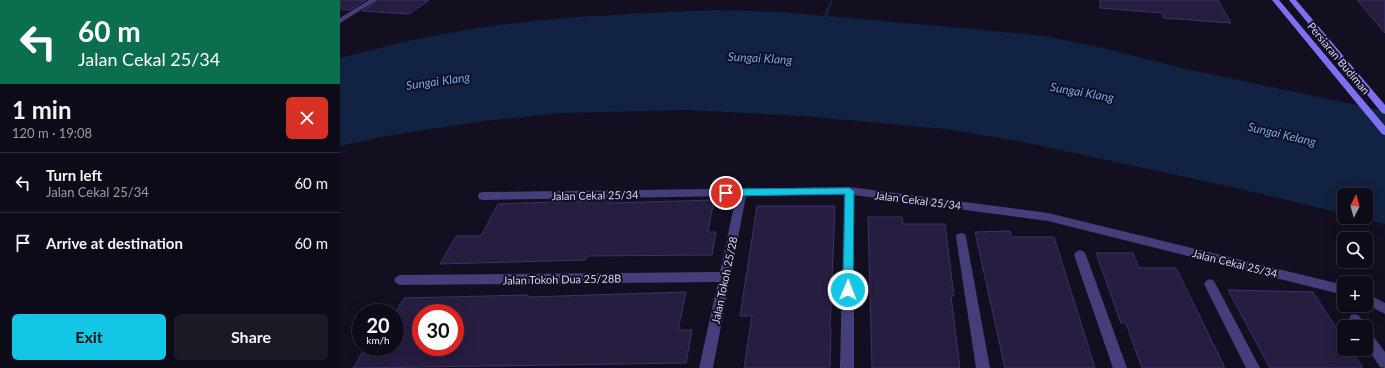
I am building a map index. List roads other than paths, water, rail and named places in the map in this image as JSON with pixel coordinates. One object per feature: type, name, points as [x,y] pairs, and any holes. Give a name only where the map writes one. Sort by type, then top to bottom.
[{"type":"main road","name":"Persiaran Budiman","points":[[1274,0],[1385,132]]},
{"type":"main road","name":"Persiaran Budiman","points":[[1292,0],[1385,111]]},
{"type":"street","points":[[340,21],[374,0]]},
{"type":"street","points":[[847,368],[849,191]]},
{"type":"street","name":"Jalan Cekal 25/34","points":[[483,196],[849,191],[1048,217],[1337,288]]},
{"type":"street","name":"Jalan Tokoh 25/28","points":[[706,368],[742,193]]},
{"type":"street","points":[[961,237],[982,368]]},
{"type":"street","points":[[1080,255],[1120,368]]},
{"type":"street","name":"Jalan Tokoh Dua 25/28B","points":[[400,280],[724,277]]},
{"type":"street","points":[[1210,284],[1253,368]]},
{"type":"street","points":[[1373,302],[1385,309]]},
{"type":"street","points":[[1373,346],[1385,364]]},
{"type":"water","points":[[716,10],[781,12],[1044,36],[1103,48],[1182,68],[1385,111],[1385,224],[1373,221],[1373,188],[1337,188],[1337,212],[1245,190],[1023,142],[945,129],[803,116],[687,110],[562,113],[484,121],[387,136],[340,146],[340,58],[426,37],[472,29],[541,20]]},
{"type":"waterway","points":[[824,20],[832,0]]},
{"type":"water label","name":"Sungai Klang","points":[[760,58]]},
{"type":"water label","name":"Sungai Klang","points":[[438,81]]},
{"type":"water label","name":"Sungai Klang","points":[[1082,92]]},
{"type":"water label","name":"Sungai Kelang","points":[[1282,134]]}]
